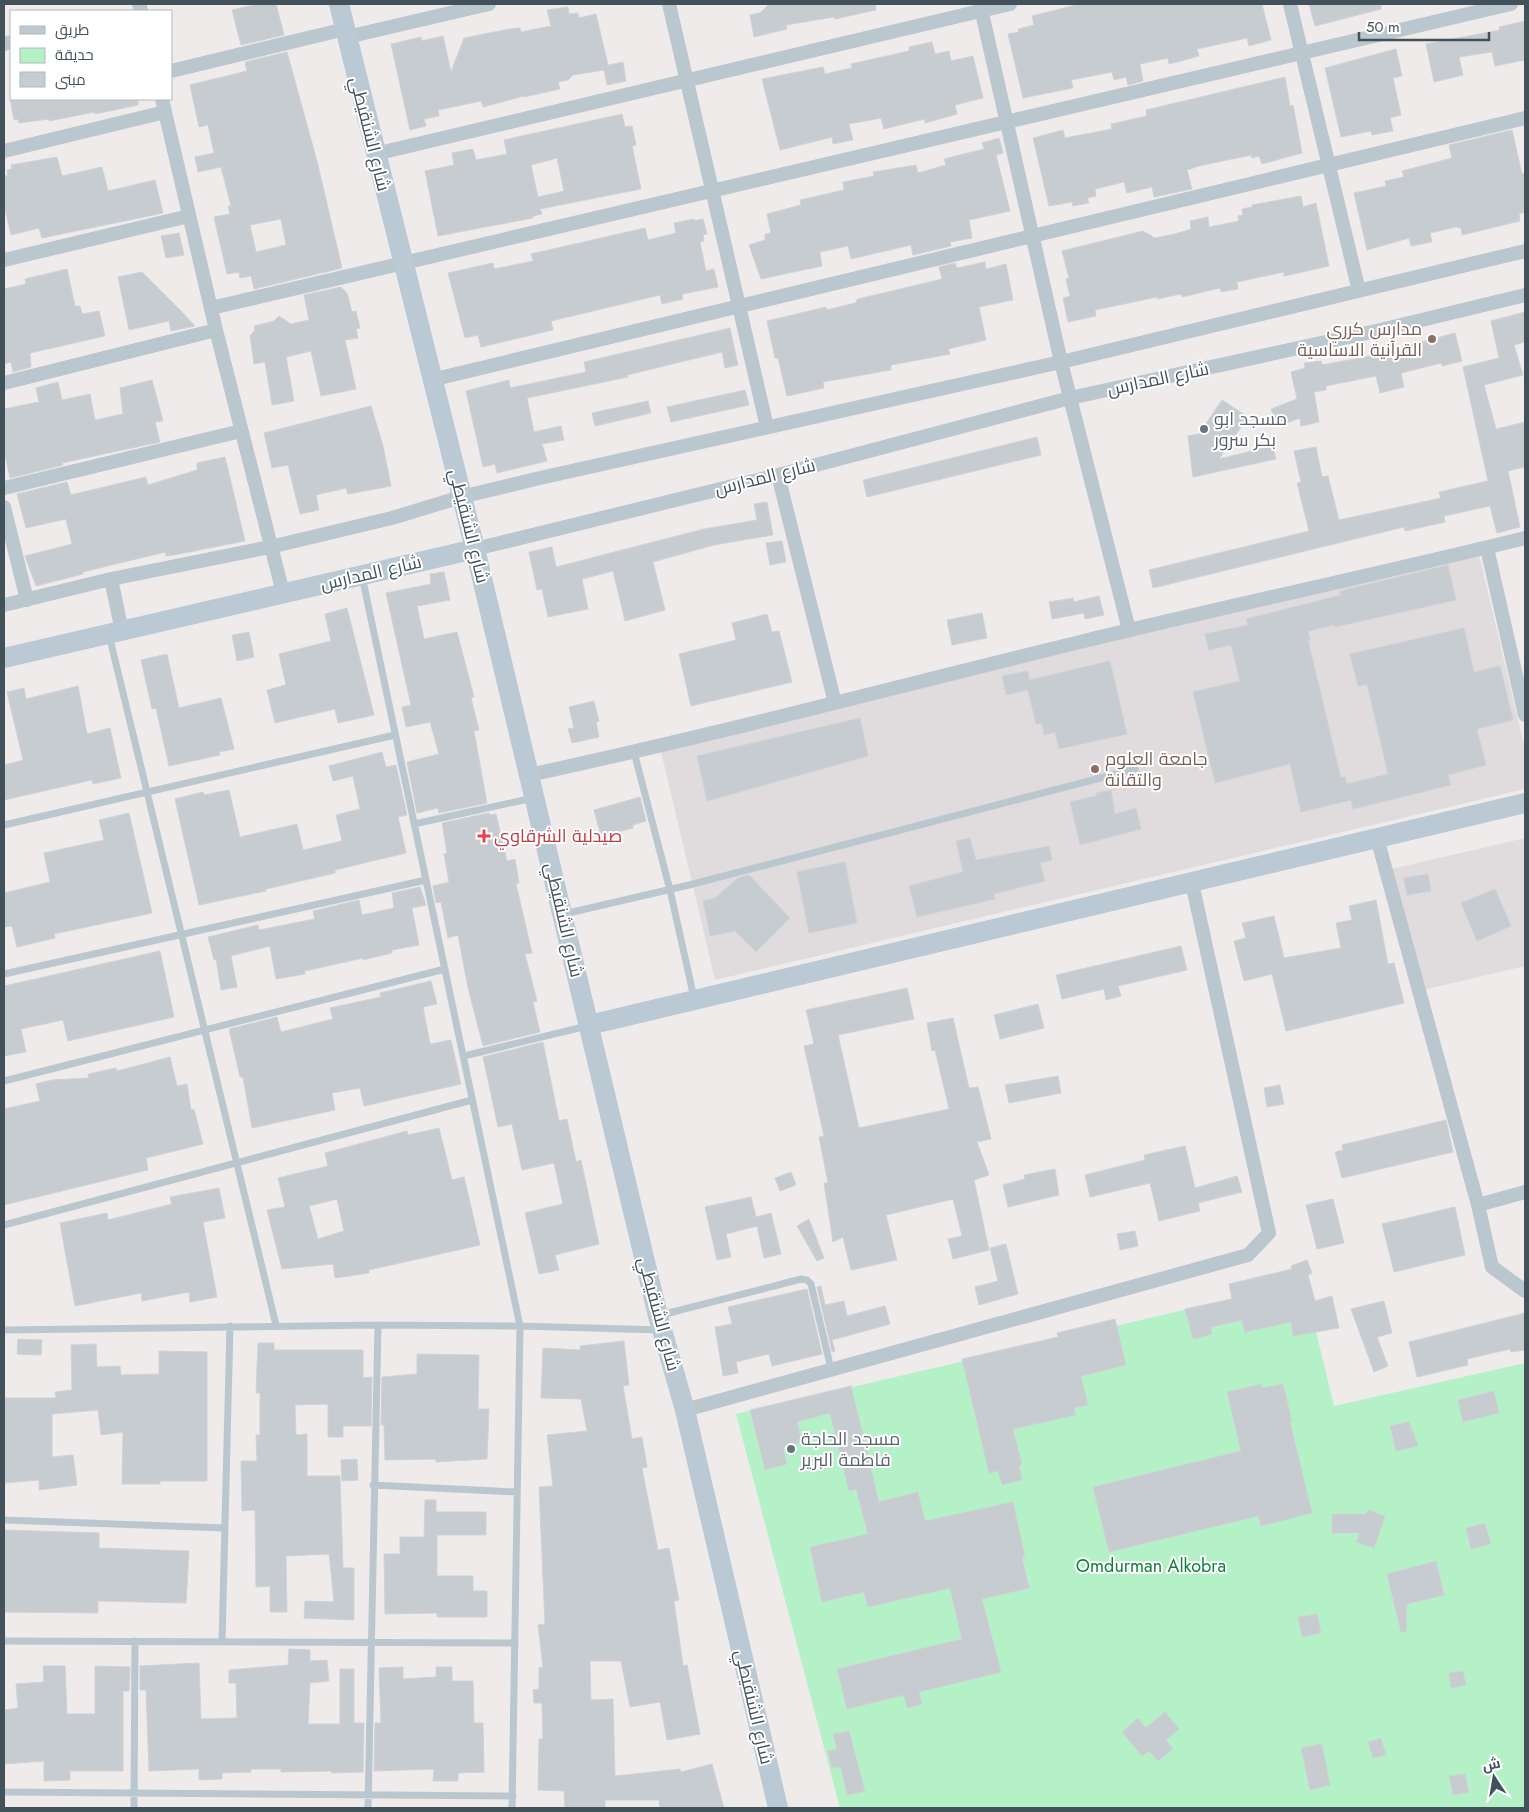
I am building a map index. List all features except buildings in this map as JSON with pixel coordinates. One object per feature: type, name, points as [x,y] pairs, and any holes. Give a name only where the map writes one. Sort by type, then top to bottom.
[{"type":"street","name":"شارع الشنقيطي","points":[[339,4],[431,380],[475,549],[661,1323],[685,1410],[778,1808]]},
{"type":"street","points":[[172,71],[489,4]]},
{"type":"street","points":[[670,4],[714,190],[766,427]]},
{"type":"street","points":[[375,154],[688,80],[981,7],[1010,4]]},
{"type":"street","points":[[1290,4],[1358,291]]},
{"type":"street","points":[[211,308],[1511,4]]},
{"type":"street","points":[[981,7],[1061,362],[1129,630]]},
{"type":"street","points":[[4,151],[164,105],[216,330],[283,593]]},
{"type":"street","points":[[431,380],[1033,234],[1525,118]]},
{"type":"street","points":[[4,260],[189,216]]},
{"type":"street","points":[[4,605],[111,579],[270,547],[392,518],[462,497],[1061,362],[1525,251]]},
{"type":"street","name":"شارع المدارس","points":[[4,658],[475,549],[778,475],[1070,398],[1376,331],[1525,295]]},
{"type":"street","points":[[4,383],[216,330]]},
{"type":"street","points":[[4,488],[242,431]]},
{"type":"street","points":[[778,475],[835,703]]},
{"type":"street","points":[[4,507],[27,600]]},
{"type":"street","points":[[529,775],[634,752],[1129,630],[1525,538]]},
{"type":"street","points":[[1486,548],[1525,715]]},
{"type":"street","points":[[111,579],[116,632]]},
{"type":"street","points":[[589,1025],[1525,803]]},
{"type":"street","points":[[1377,838],[1478,1205],[1492,1267],[1525,1290]]},
{"type":"street","points":[[685,1410],[1248,1254],[1270,1233],[1192,883]]},
{"type":"street","points":[[1478,1205],[1525,1192]]},
{"type":"lane","points":[[362,576],[520,1326],[512,1808]]},
{"type":"lane","points":[[116,632],[147,792],[276,1325]]},
{"type":"lane","points":[[4,825],[395,735]]},
{"type":"lane","points":[[634,752],[670,890],[694,999]]},
{"type":"lane","points":[[563,914],[670,890],[1135,769]]},
{"type":"lane","points":[[414,824],[535,798]]},
{"type":"lane","points":[[4,974],[181,933],[426,880]]},
{"type":"lane","points":[[4,1081],[445,969]]},
{"type":"lane","points":[[464,1056],[589,1025]]},
{"type":"lane","points":[[4,1225],[472,1100]]},
{"type":"lane","points":[[4,1330],[276,1325],[520,1326],[661,1323],[802,1279],[807,1280],[811,1284],[831,1369]]},
{"type":"lane","points":[[368,1808],[373,1485],[378,1325]]},
{"type":"lane","points":[[222,1642],[230,1326]]},
{"type":"lane","points":[[373,1485],[517,1492]]},
{"type":"lane","points":[[4,1520],[225,1528]]},
{"type":"lane","points":[[4,1641],[515,1643]]},
{"type":"lane","points":[[134,1808],[135,1641]]},
{"type":"lane","points":[[4,1792],[513,1796]]},
{"type":"shaded area","name":"جامعة العلوم والتقانة","points":[[1478,550],[1525,749],[1525,789],[715,980],[659,743]]},
{"type":"shaded area","points":[[1525,838],[1525,966],[1419,991],[1391,869]]},
{"type":"green space","name":"Omdurman Alkobra","points":[[1304,1282],[1334,1406],[1525,1363],[1525,1808],[840,1808],[736,1414]]},
{"type":"place","name":"مدارس كرري القرآنية الاساسية","points":[[1432,339]]},
{"type":"place","name":"مسجد ابو بكر سرور","points":[[1204,429]]},
{"type":"place","name":"جامعة العلوم والتقانة","points":[[1095,769]]},
{"type":"place","name":"صيدلية الشرقاوي","points":[[484,836]]},
{"type":"place","name":"مسجد الحاجة فاطمة البرير","points":[[791,1449]]}]
